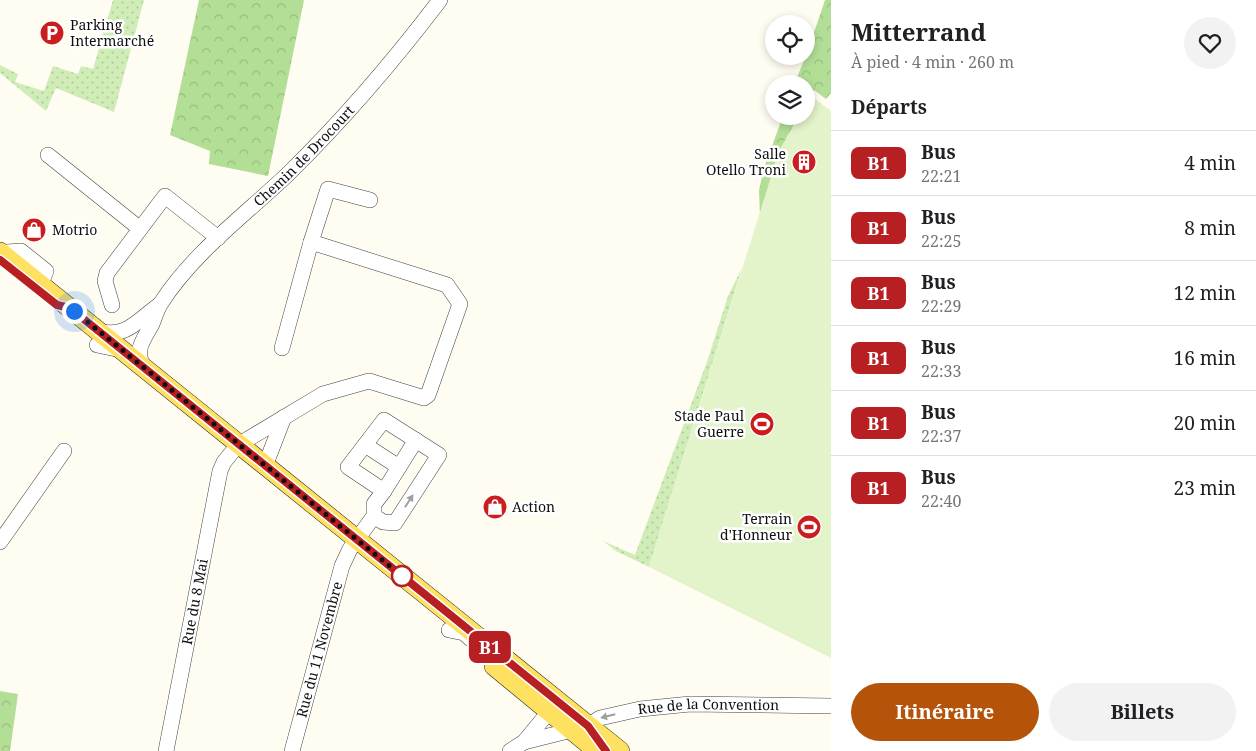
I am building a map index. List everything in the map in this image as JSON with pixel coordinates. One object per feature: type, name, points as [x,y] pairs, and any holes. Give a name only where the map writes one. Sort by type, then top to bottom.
[{"type":"main road","points":[[1,259],[40,284],[70,308],[98,338],[122,351],[144,368],[234,449],[265,466],[449,630],[548,713],[577,723],[597,751]]},
{"type":"main road","points":[[1,259],[353,545],[577,723],[620,751]]},
{"type":"street","name":"Chemin de Drocourt","points":[[140,342],[160,304],[177,282],[218,238],[289,173],[369,88],[440,0]]},
{"type":"street","points":[[48,155],[139,228]]},
{"type":"street","points":[[282,348],[311,242],[328,189],[332,188],[370,200]]},
{"type":"street","points":[[112,305],[105,281],[106,273],[165,196],[218,238]]},
{"type":"street","points":[[234,449],[323,394],[369,381],[424,398],[428,395],[460,304],[447,285],[311,242]]},
{"type":"street","points":[[1,259],[57,305],[70,308]]},
{"type":"street","name":"Chemin de Drocourt","points":[[126,330],[160,304]]},
{"type":"street","points":[[98,338],[126,330],[122,351]]},
{"type":"street","points":[[122,351],[140,342]]},
{"type":"street","points":[[140,342],[138,352],[144,368]]},
{"type":"street","points":[[265,466],[284,418]]},
{"type":"street","points":[[374,516],[383,522],[395,523],[439,455],[384,420],[348,467],[384,491]]},
{"type":"street","name":"Rue du 11 Novembre","points":[[292,751],[342,566],[353,545],[374,516],[374,504],[416,440]]},
{"type":"street","points":[[365,445],[399,467]]},
{"type":"street","name":"Rue du 8 Mai","points":[[166,751],[220,471],[234,449]]},
{"type":"street","points":[[0,542],[64,451]]},
{"type":"street","name":"Rue de la Convention","points":[[524,742],[577,723],[640,709],[690,704],[831,706]]},
{"type":"street","points":[[510,751],[524,742],[548,713]]},
{"type":"street","points":[[577,723],[606,751]]},
{"type":"green space","points":[[113,0],[144,0],[114,112],[56,88],[46,111],[0,73],[0,65],[18,74],[15,82],[44,91],[53,66],[78,74],[81,66],[93,69]]},
{"type":"green space","points":[[199,0],[304,0],[268,176],[209,164],[210,151],[170,135]]},
{"type":"green space","points":[[825,0],[831,0],[831,93],[826,99],[815,91],[815,75],[798,75],[802,65],[815,65],[815,29]]},
{"type":"green space","name":"Stade Paul Guerre","points":[[815,99],[831,111],[831,658],[649,567],[779,151],[794,125],[815,125]]},
{"type":"green space","points":[[780,125],[794,125],[779,151],[760,215],[759,190],[764,168]]},
{"type":"green space","points":[[742,268],[649,567],[616,551],[603,541],[635,555],[708,359],[728,296]]},
{"type":"green space","points":[[0,691],[18,694],[10,751],[0,751]]},
{"type":"bus line","name":"B1","points":[[0,260],[57,305],[70,308],[588,726],[606,751]]},
{"type":"place","name":"Parking Intermarché","points":[[52,33]]},
{"type":"place","name":"Salle Otello Troni","points":[[804,162]]},
{"type":"place","name":"Motrio","points":[[34,230]]},
{"type":"place","name":"Stade Paul Guerre","points":[[762,424]]},
{"type":"place","name":"Action","points":[[495,507]]},
{"type":"place","name":"Terrain d'Honneur","points":[[809,527]]},
{"type":"route","points":[[74,311],[402,576]]}]
